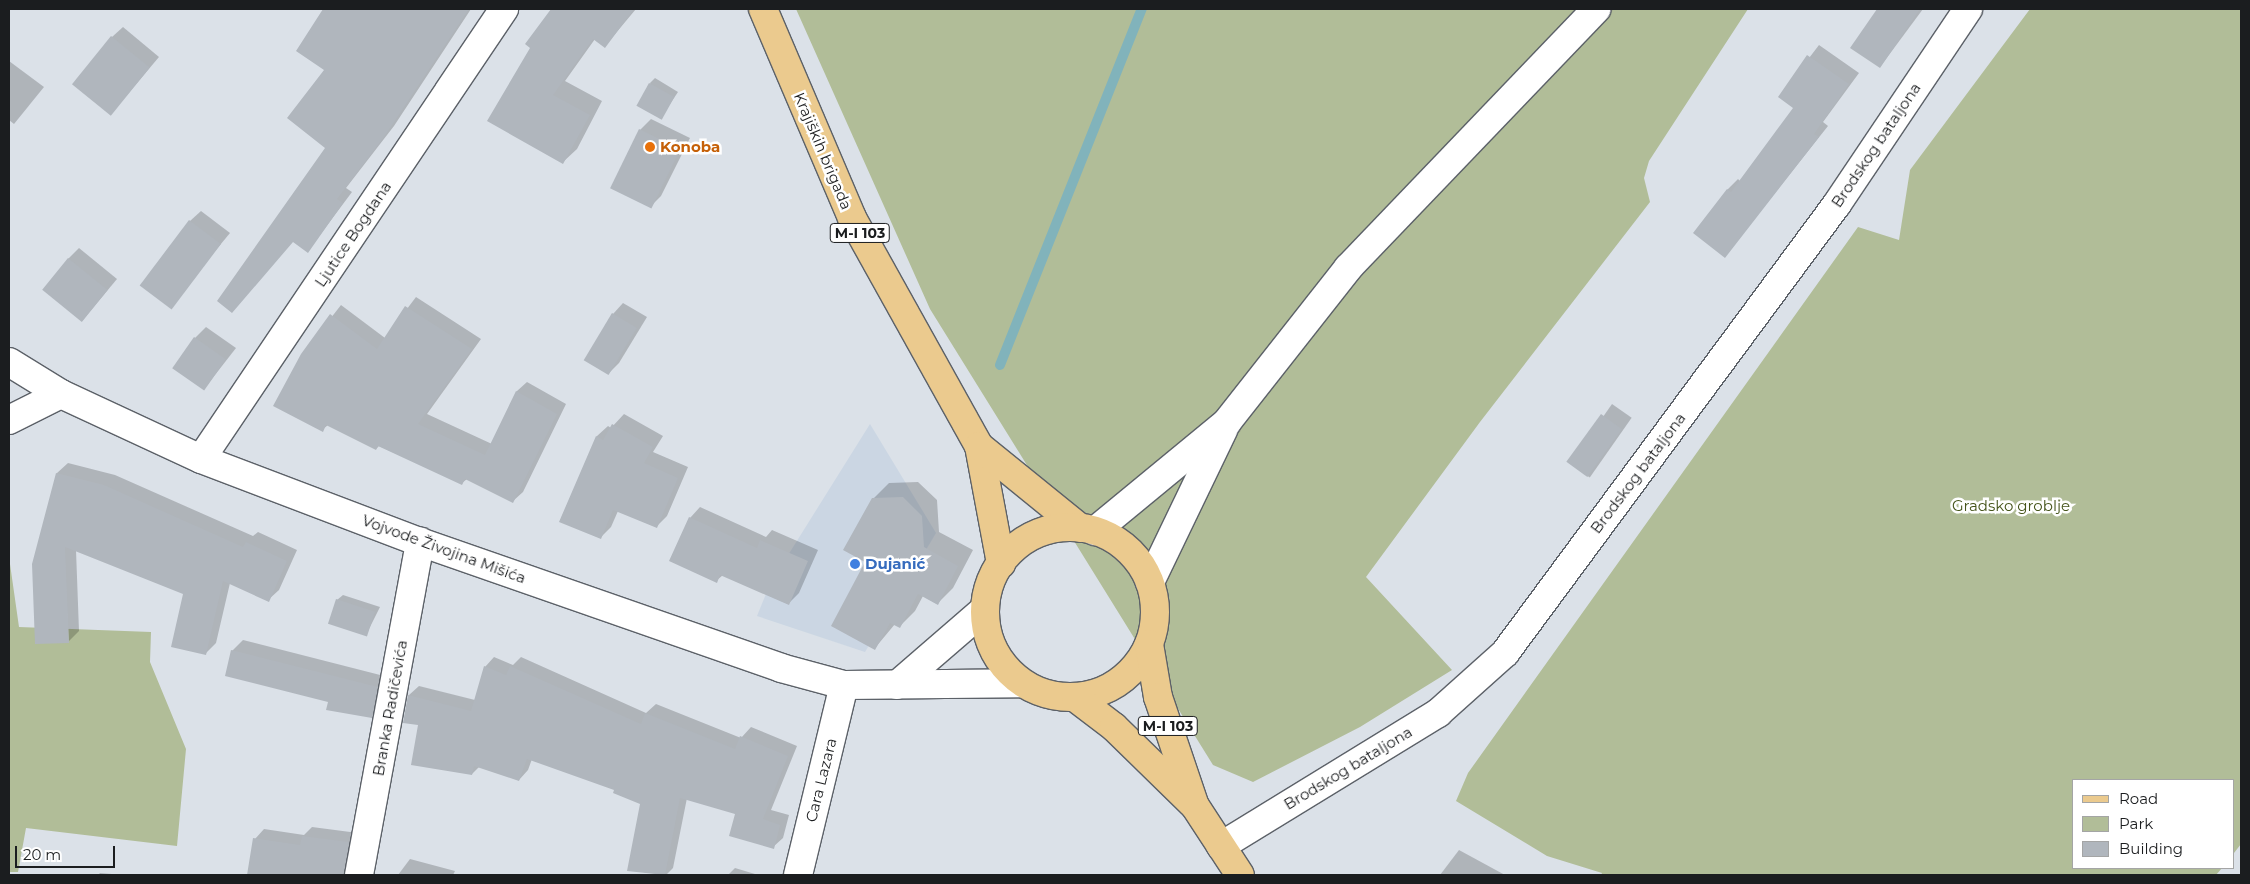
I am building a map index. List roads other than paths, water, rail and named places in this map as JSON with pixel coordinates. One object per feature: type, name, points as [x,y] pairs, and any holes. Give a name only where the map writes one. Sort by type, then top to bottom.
[{"type":"main road","name":"Krajiških brigada","points":[[763,9],[852,218],[979,446],[1001,564]]},
{"type":"main road","name":"Krajiških brigada","points":[[979,446],[1087,529]]},
{"type":"main road","name":"M-I 103","points":[[1057,528],[1087,529],[1118,542],[1137,560],[1150,582],[1155,603],[1155,624],[1149,644],[1132,671],[1106,690],[1076,698],[1052,696],[1021,683],[996,654],[988,632],[985,609],[988,593],[1001,564],[1016,547],[1036,535],[1057,528]]},
{"type":"main road","name":"M-I 103","points":[[1149,644],[1158,698],[1195,806]]},
{"type":"main road","name":"M-I 103","points":[[1076,698],[1114,727],[1195,806],[1240,875]]},
{"type":"street","name":"Ljutice Bogdana","points":[[201,459],[504,9]]},
{"type":"street","points":[[1150,582],[1227,422],[1348,268],[1596,9]]},
{"type":"street","name":"Brodskog bataljona","points":[[1221,846],[1438,713],[1505,653],[1837,204],[1968,9]]},
{"type":"street","name":"Vojvode Živojina Mišića","points":[[9,362],[61,394],[201,459],[420,542],[781,668],[844,685],[1021,683]]},
{"type":"street","points":[[9,420],[61,394]]},
{"type":"street","points":[[1087,529],[1227,422]]},
{"type":"street","name":"Branka Radičevića","points":[[359,875],[420,542]]},
{"type":"street","points":[[897,685],[985,609]]},
{"type":"street","name":"Cara Lazara","points":[[798,875],[844,685]]},
{"type":"waterway","points":[[1000,365],[1142,9]]},
{"type":"place","name":"Konoba","points":[[650,147]]},
{"type":"place","name":"Dujanić","points":[[855,564]]},
{"type":"park label","name":"Gradsko groblje","points":[[2011,506]]}]
